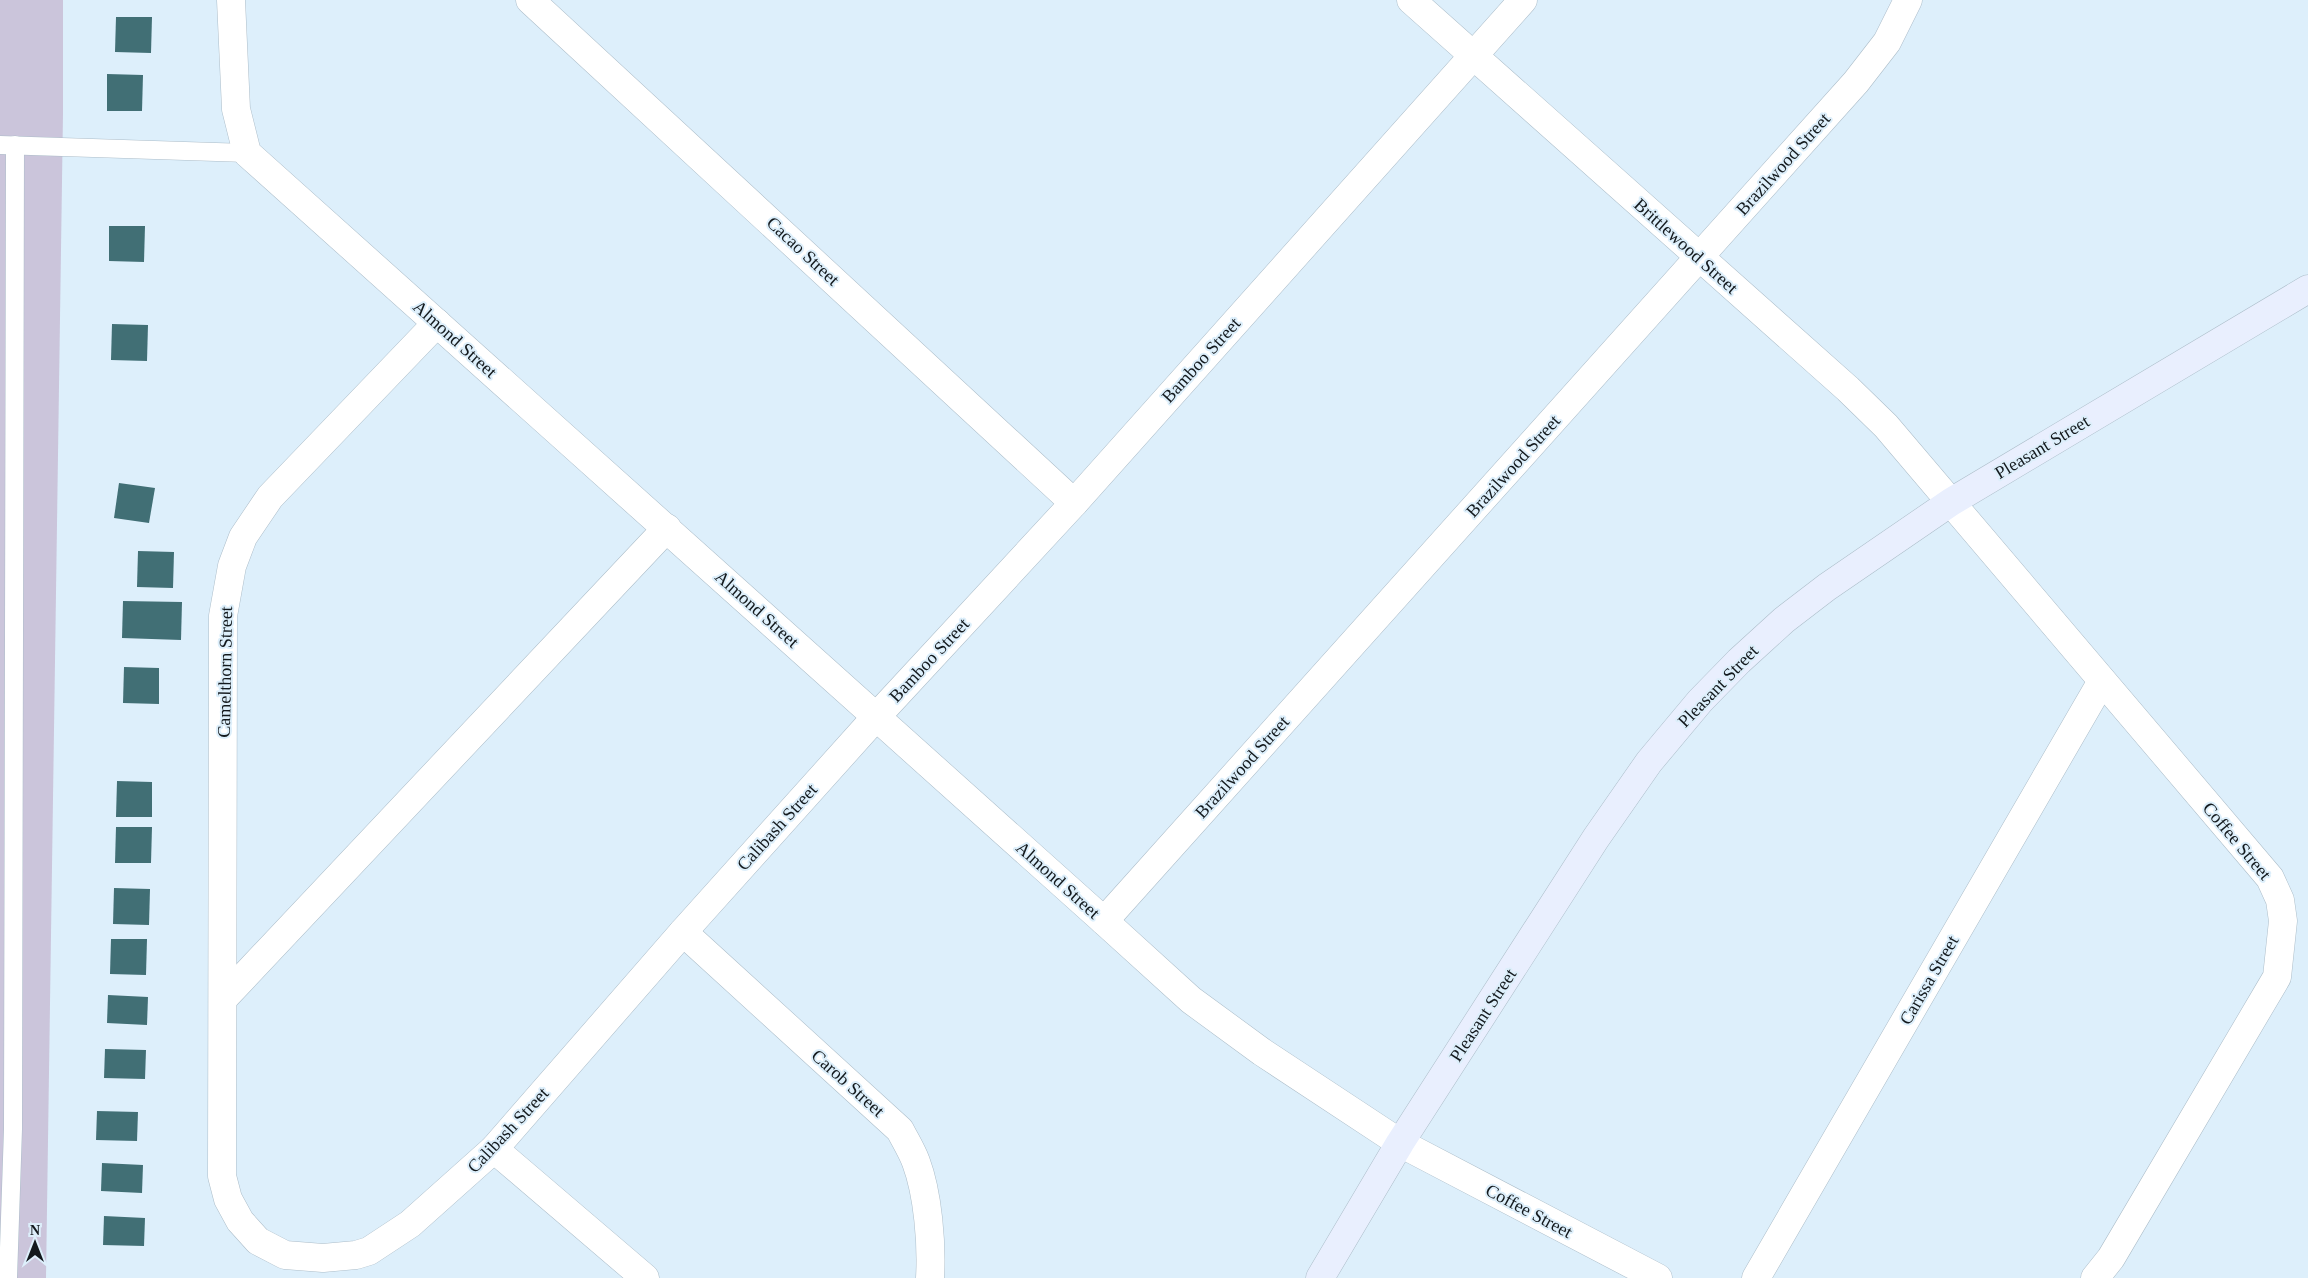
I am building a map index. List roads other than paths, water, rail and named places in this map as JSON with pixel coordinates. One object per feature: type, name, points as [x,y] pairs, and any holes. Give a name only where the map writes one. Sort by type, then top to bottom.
[{"type":"street","points":[[231,0],[236,109],[247,153]]},
{"type":"street","name":"Cacao Street","points":[[530,0],[1074,503]]},
{"type":"street","name":"Brittlewood Street","points":[[1412,0],[1472,56],[1861,402],[1886,426],[1951,502]]},
{"type":"street","name":"Bamboo Street","points":[[876,717],[1074,503],[1522,0]]},
{"type":"street","name":"Brazilwood Street","points":[[1104,921],[1856,82],[1887,42],[1908,0]]},
{"type":"street","name":"Almond Street","points":[[247,153],[1191,1000],[1262,1052],[1400,1143]]},
{"type":"street","name":"Pleasant Street","points":[[1320,1278],[1400,1143],[1596,838],[1649,762],[1700,701],[1739,661],[1784,620],[1827,587],[1951,502],[2308,289]]},
{"type":"street","name":"Camelthorn Street","points":[[223,988],[223,616],[232,566],[243,537],[270,497],[437,323]]},
{"type":"street","name":"Coffee Street","points":[[1951,502],[2270,878],[2280,900],[2283,921],[2278,968],[2273,984],[2112,1258],[2095,1278]]},
{"type":"street","points":[[223,988],[667,528]]},
{"type":"street","name":"Carissa Street","points":[[1756,1278],[2102,681]]},
{"type":"street","name":"Calibash Street","points":[[223,988],[222,1176],[228,1199],[240,1220],[258,1241],[284,1254],[323,1258],[356,1255],[369,1251],[410,1224],[494,1149],[683,932],[876,717]]},
{"type":"street","name":"Carob Street","points":[[683,932],[900,1130],[916,1162],[926,1205],[931,1252],[930,1278]]},
{"type":"street","name":"Coffee Street","points":[[1400,1143],[1658,1278]]},
{"type":"street","points":[[494,1149],[645,1278]]},
{"type":"lane","points":[[8,1278],[7,145],[247,153]]}]
